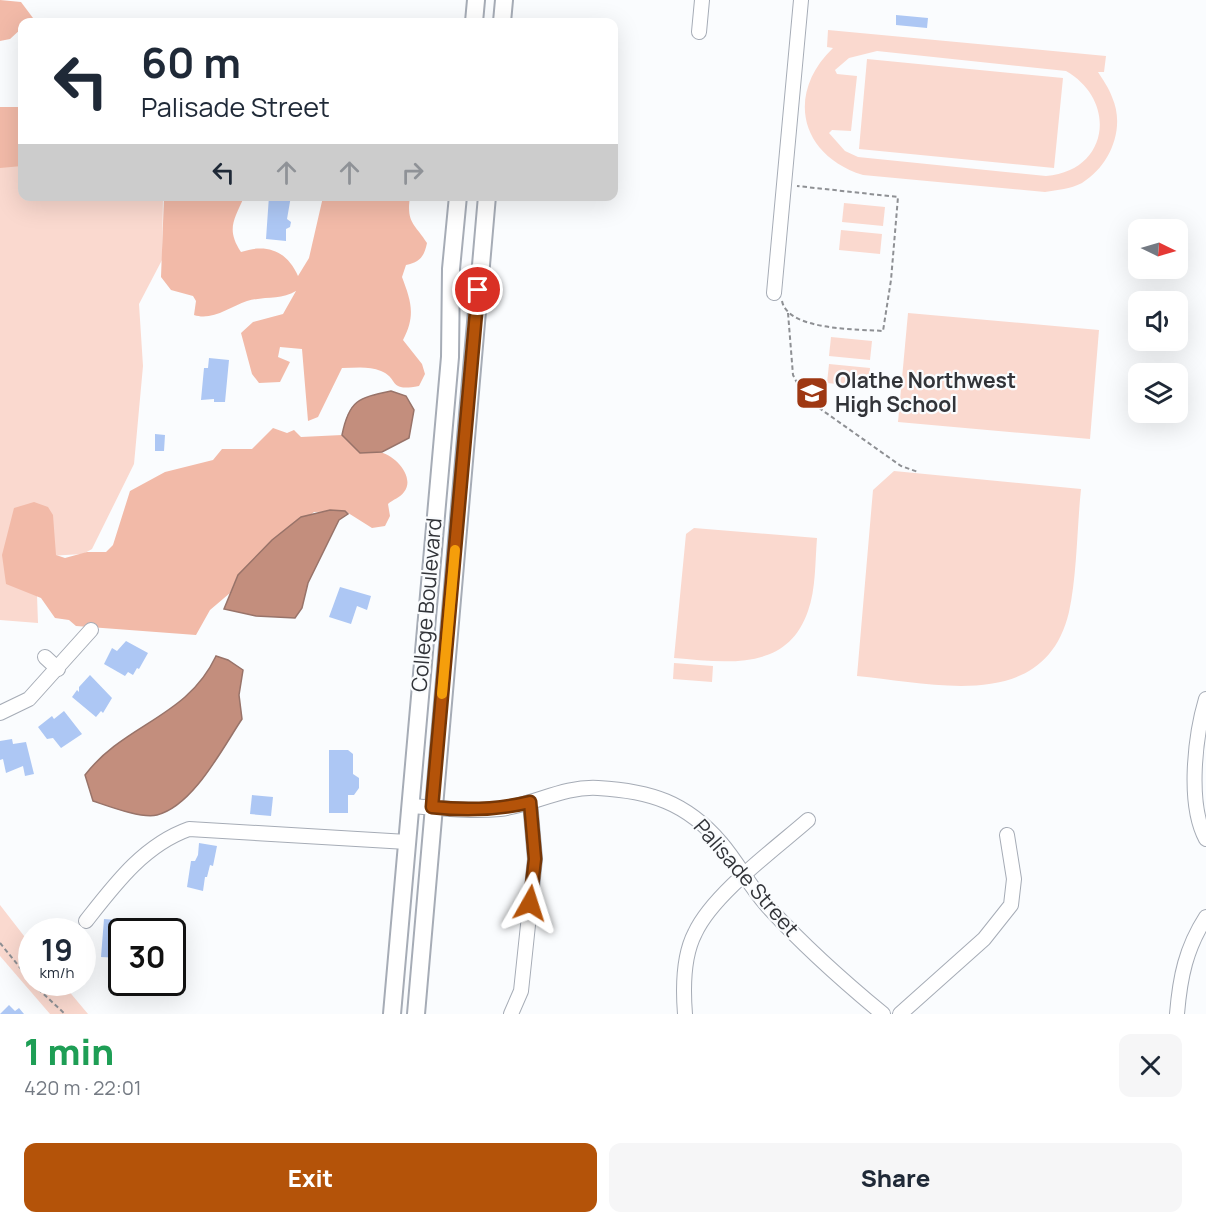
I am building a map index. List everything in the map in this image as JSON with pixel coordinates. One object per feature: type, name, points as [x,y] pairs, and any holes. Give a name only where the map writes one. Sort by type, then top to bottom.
[{"type":"main road","points":[[474,18],[476,0]]},
{"type":"main road","points":[[502,18],[504,0]]},
{"type":"main road","name":"College Boulevard","points":[[392,1014],[450,357],[451,269],[458,201]]},
{"type":"main road","name":"College Boulevard","points":[[416,1014],[432,807],[487,201]]},
{"type":"street","points":[[699,32],[702,0]]},
{"type":"street","points":[[778,295],[801,0]]},
{"type":"street","points":[[0,713],[29,699],[91,630]]},
{"type":"street","points":[[45,657],[58,669]]},
{"type":"street","points":[[1206,699],[1201,719],[1195,786],[1199,819],[1206,839]]},
{"type":"street","name":"Palisade Street","points":[[410,806],[468,811],[502,809],[570,789],[596,788],[654,796],[673,802],[695,818],[722,844],[768,908],[823,964],[883,1014]]},
{"type":"street","points":[[511,1014],[520,992],[535,859],[530,802]]},
{"type":"street","points":[[685,1014],[683,991],[694,934],[709,909],[808,820]]},
{"type":"street","points":[[88,918],[126,870],[170,836],[189,829],[407,842]]},
{"type":"street","points":[[900,1014],[984,939],[1011,905],[1014,879],[1007,835]]},
{"type":"street","points":[[1177,1014],[1185,957],[1206,917]]},
{"type":"path","points":[[788,314],[806,323],[883,331],[898,197],[792,185]]},
{"type":"path","points":[[778,295],[788,314],[793,375],[805,398],[901,466],[918,472]]},
{"type":"path","points":[[0,943],[35,986],[65,1014]]},
{"type":"shaded area","points":[[0,0],[21,2],[33,18],[18,18],[18,32],[10,39],[0,41]]},
{"type":"shaded area","points":[[828,30],[1106,56],[1104,72],[1098,72],[1109,90],[1116,109],[1116,133],[1113,145],[1100,167],[1082,183],[1045,192],[863,175],[841,166],[825,153],[813,138],[806,121],[805,103],[809,84],[818,66],[833,48],[827,47]],"holes":[[[877,51],[1066,71],[1083,84],[1094,99],[1099,116],[1099,133],[1094,148],[1083,162],[1067,171],[1046,176],[858,157],[845,151],[829,133],[832,130],[851,131],[857,76],[837,74],[835,70],[849,58]]]},
{"type":"shaded area","points":[[867,59],[1063,78],[1054,168],[859,149]]},
{"type":"shaded area","points":[[0,107],[18,107],[18,166],[0,168]]},
{"type":"shaded area","points":[[18,156],[18,201],[163,201],[162,260],[139,304],[143,366],[134,464],[92,549],[83,554],[48,556],[37,595],[38,623],[0,620],[0,158]]},
{"type":"shaded area","points":[[164,201],[242,201],[233,225],[236,244],[241,252],[259,248],[275,251],[288,260],[298,276],[309,258],[322,201],[410,201],[410,218],[427,243],[421,258],[406,265],[402,277],[411,308],[410,323],[403,340],[422,364],[425,374],[419,386],[402,387],[395,384],[387,374],[376,369],[342,368],[318,417],[308,421],[302,349],[280,347],[278,357],[290,362],[280,382],[259,383],[252,374],[241,333],[253,322],[283,314],[296,291],[285,296],[247,301],[214,315],[201,316],[194,315],[196,301],[193,296],[171,290],[161,277]]},
{"type":"shaded area","points":[[844,203],[885,207],[883,226],[842,222]]},
{"type":"shaded area","points":[[841,230],[882,234],[880,254],[839,250]]},
{"type":"shaded area","points":[[908,313],[1099,330],[1090,439],[898,422]]},
{"type":"shaded area","points":[[831,337],[872,341],[870,360],[829,356]]},
{"type":"shaded area","points":[[829,364],[870,368],[868,387],[827,383]]},
{"type":"shaded area","points":[[391,391],[406,396],[414,410],[409,438],[382,452],[360,453],[342,435],[348,414],[357,402]]},
{"type":"shaded area","points":[[273,428],[287,433],[294,430],[301,437],[342,435],[360,453],[379,452],[397,462],[405,473],[407,486],[403,494],[388,504],[390,516],[385,526],[372,528],[345,511],[314,512],[238,575],[230,593],[210,610],[196,635],[76,626],[69,620],[55,618],[41,598],[6,584],[2,555],[14,508],[34,502],[48,507],[53,515],[56,555],[65,558],[87,552],[106,552],[113,545],[130,491],[165,472],[213,460],[222,449],[252,449]]},
{"type":"shaded area","points":[[894,471],[1081,489],[1069,612],[1056,644],[1036,666],[1011,679],[982,685],[951,686],[857,676],[873,490]]},
{"type":"shaded area","points":[[330,510],[345,511],[348,514],[339,520],[308,583],[302,608],[295,618],[256,616],[224,609],[238,575],[272,540],[301,517]]},
{"type":"shaded area","points":[[694,528],[817,538],[811,603],[798,631],[785,645],[770,654],[752,659],[713,661],[674,658],[686,534]]},
{"type":"shaded area","points":[[216,656],[228,660],[243,670],[239,695],[242,719],[206,775],[183,800],[170,810],[157,815],[134,814],[93,801],[85,775],[118,743],[189,693],[204,677]]},
{"type":"shaded area","points":[[674,663],[713,666],[712,682],[673,679]]},
{"type":"shaded area","points":[[0,905],[18,928],[18,977],[0,956]]},
{"type":"shaded area","points":[[34,996],[73,996],[88,1014],[50,1014]]},
{"type":"building","points":[[896,15],[928,18],[927,28],[896,25]]},
{"type":"building","points":[[269,201],[290,201],[287,219],[291,222],[290,227],[286,229],[286,241],[266,239]]},
{"type":"building","points":[[209,358],[229,360],[225,402],[214,402],[214,399],[201,400],[204,368],[208,368]]},
{"type":"building","points":[[155,434],[165,435],[164,451],[155,451]]},
{"type":"building","points":[[340,587],[371,596],[367,610],[357,606],[351,624],[329,617]]},
{"type":"building","points":[[126,641],[148,653],[133,675],[128,672],[125,676],[104,664],[112,648],[117,651]]},
{"type":"building","points":[[90,675],[112,698],[103,713],[101,711],[96,717],[72,697],[77,690],[79,692],[79,687]]},
{"type":"building","points":[[64,711],[82,734],[61,748],[53,738],[47,739],[38,727],[52,716],[54,719]]},
{"type":"building","points":[[12,739],[13,744],[26,742],[34,774],[25,776],[23,766],[6,773],[3,759],[0,760],[0,741]]},
{"type":"building","points":[[329,750],[348,750],[353,754],[353,774],[359,778],[359,788],[354,795],[348,795],[348,813],[329,813]]},
{"type":"building","points":[[252,795],[273,797],[271,816],[250,814]]},
{"type":"building","points":[[199,843],[217,846],[213,866],[210,865],[207,877],[205,877],[203,891],[187,887],[191,861],[195,861],[198,855]]},
{"type":"building","points":[[104,919],[108,919],[108,957],[101,957]]},
{"type":"building","points":[[9,1005],[15,1011],[19,1008],[24,1014],[0,1014]]},
{"type":"slow traffic","points":[[442,694],[455,550]]},
{"type":"place","name":"Olathe Northwest High School","points":[[812,393]]},
{"type":"route","points":[[478,290],[432,807],[468,811],[502,809],[530,802],[535,859],[530,903]]}]
